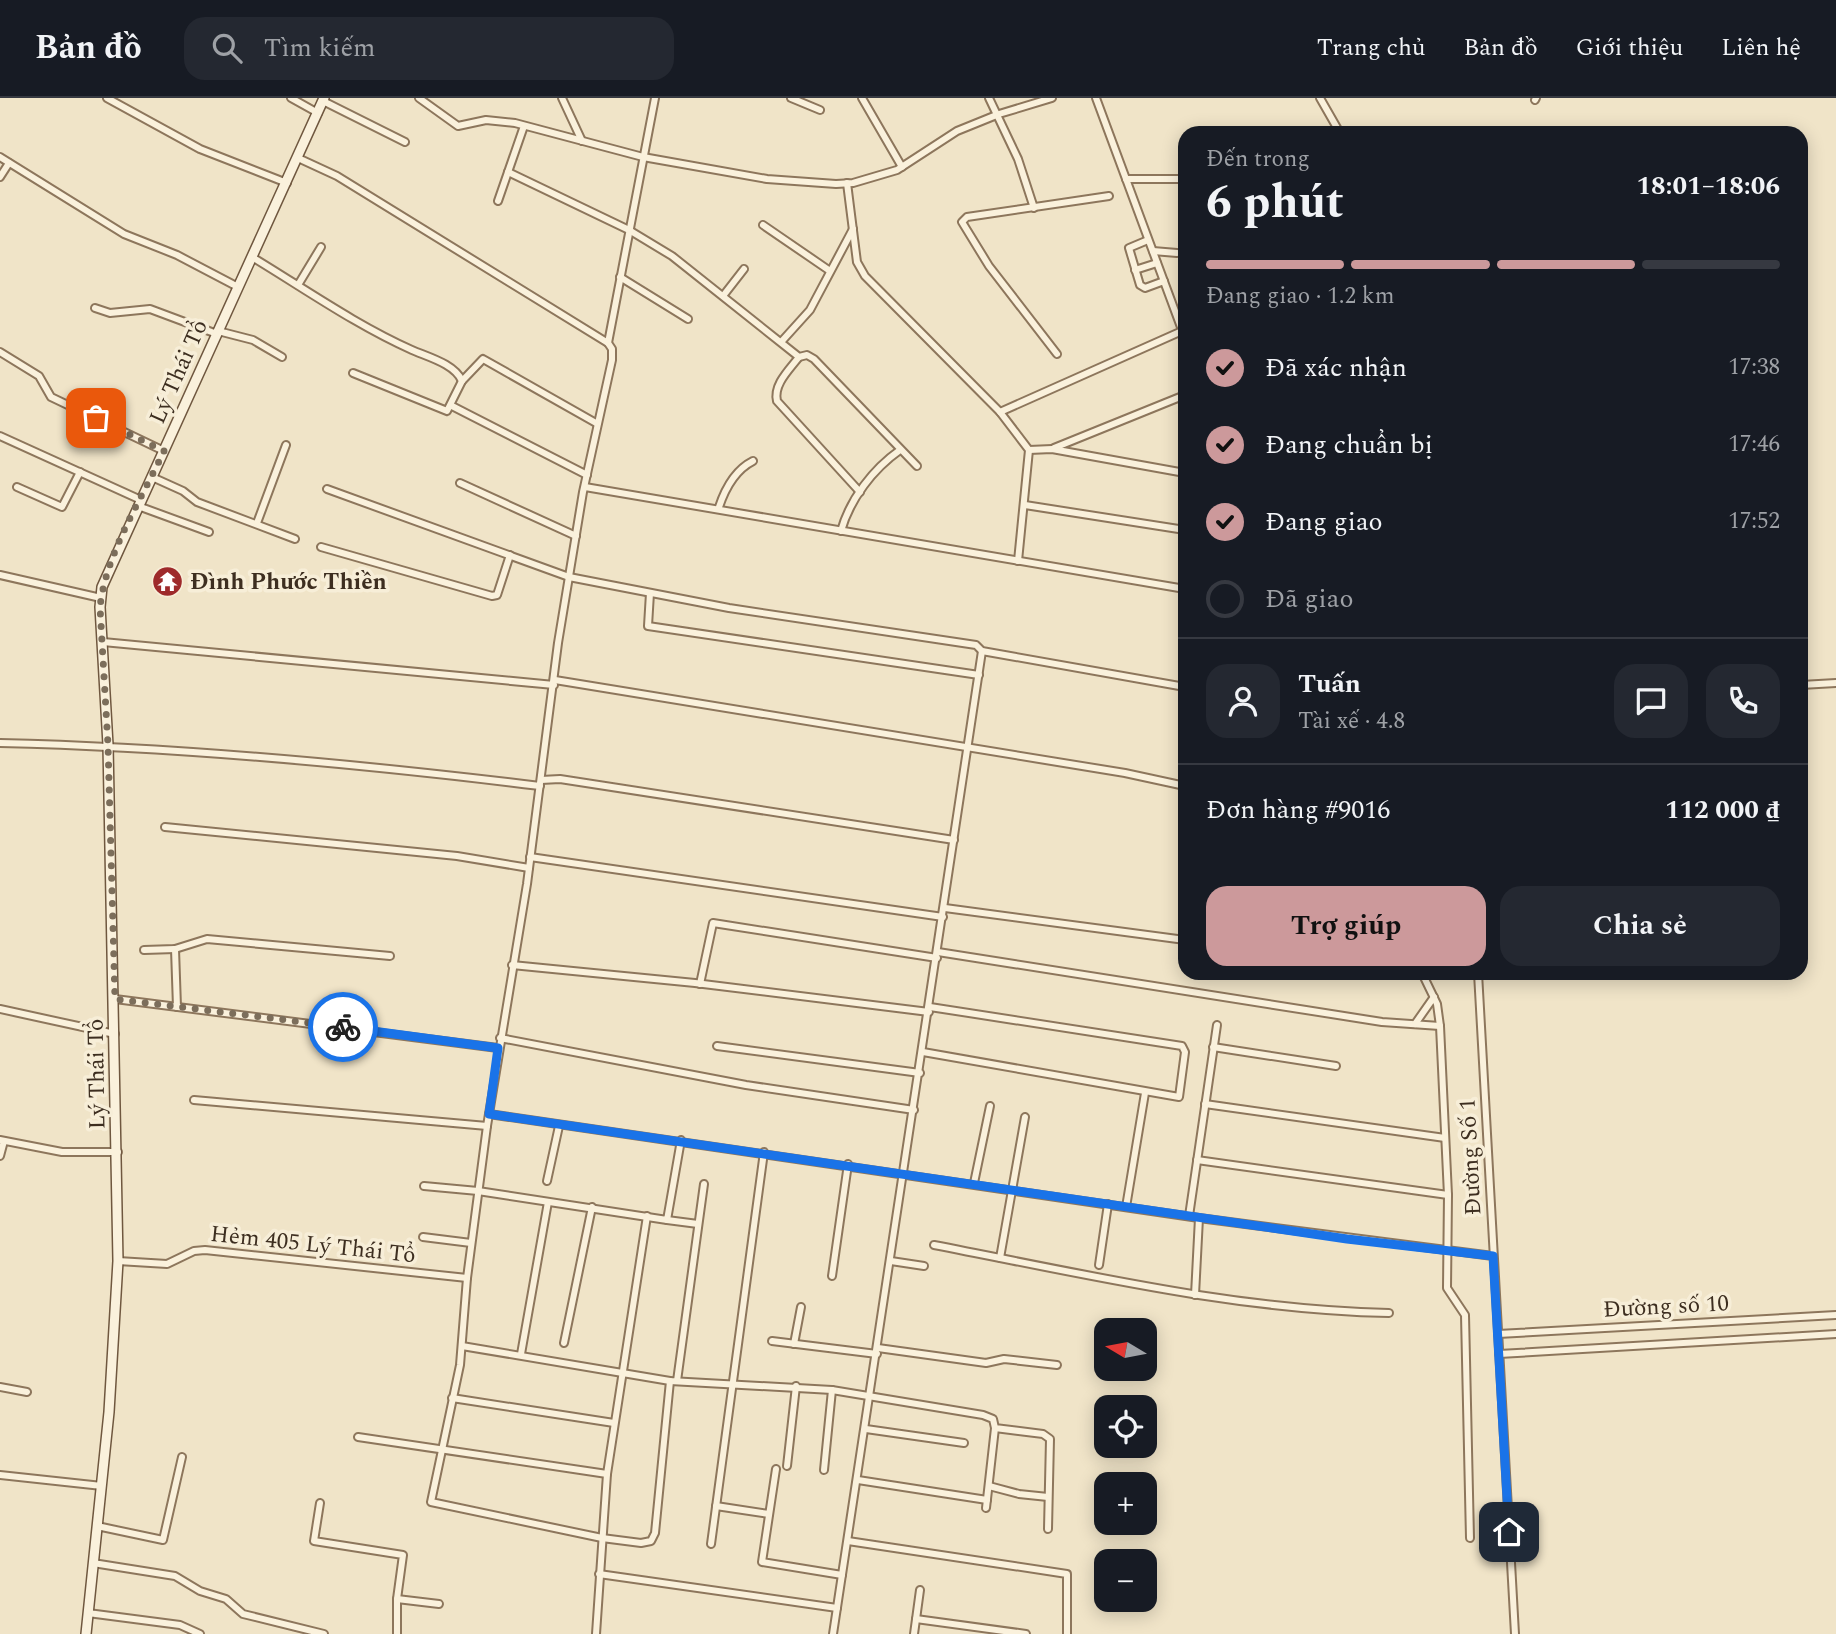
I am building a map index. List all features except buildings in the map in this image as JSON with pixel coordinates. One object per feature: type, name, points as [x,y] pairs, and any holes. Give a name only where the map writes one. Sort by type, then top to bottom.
[{"type":"main road","name":"Lý Thái Tổ","points":[[86,1634],[102,1486],[118,1261],[115,999],[101,598],[111,563],[323,100]]},
{"type":"street","points":[[107,98],[200,149],[286,183]]},
{"type":"street","points":[[291,98],[318,113]]},
{"type":"street","points":[[419,98],[458,126],[486,120],[524,126],[643,157],[807,184],[847,183],[902,167],[957,131],[999,114],[1052,98]]},
{"type":"street","points":[[562,98],[582,141]]},
{"type":"street","points":[[608,343],[655,98]]},
{"type":"street","points":[[791,98],[820,110]]},
{"type":"street","points":[[862,98],[902,167]]},
{"type":"street","points":[[989,98],[999,114],[1034,208]]},
{"type":"street","points":[[1096,98],[1178,321]]},
{"type":"street","points":[[1320,98],[1336,126]]},
{"type":"street","points":[[323,100],[405,142]]},
{"type":"street","points":[[498,201],[524,126]]},
{"type":"street","points":[[0,157],[124,234],[177,255],[239,287]]},
{"type":"street","points":[[298,159],[337,176],[608,343],[612,349],[569,577],[529,868],[498,1048],[471,1242],[462,1346],[430,1502],[602,1538],[641,1543],[651,1541],[655,1533],[674,1381],[691,1297],[704,1184]]},
{"type":"street","points":[[0,177],[9,163]]},
{"type":"street","points":[[508,172],[629,230],[672,256],[799,357]]},
{"type":"street","points":[[1126,179],[1178,179]]},
{"type":"street","points":[[847,183],[857,262],[864,276],[1000,412],[1029,450],[1018,561]]},
{"type":"street","points":[[1057,354],[989,266],[962,222],[967,217],[1109,196]]},
{"type":"street","points":[[763,225],[830,271]]},
{"type":"street","points":[[782,341],[810,310],[853,229]]},
{"type":"street","points":[[1148,240],[1129,248],[1135,270],[1143,287],[1164,281]]},
{"type":"street","points":[[298,285],[321,247]]},
{"type":"street","points":[[1153,251],[1177,253]]},
{"type":"street","points":[[252,257],[386,338],[443,363],[459,375],[462,381]]},
{"type":"street","points":[[1135,270],[1157,263]]},
{"type":"street","points":[[723,296],[744,269]]},
{"type":"street","points":[[620,277],[688,319]]},
{"type":"street","points":[[95,308],[110,313],[150,309],[218,332],[253,340],[282,357]]},
{"type":"street","points":[[1000,412],[1178,337]]},
{"type":"street","points":[[0,352],[40,376],[51,397],[164,451]]},
{"type":"street","points":[[860,492],[777,401],[775,393],[778,386],[799,357],[807,355],[814,359],[917,466]]},
{"type":"street","points":[[353,373],[436,409],[447,411],[452,406],[462,381],[478,362],[489,360],[597,423]]},
{"type":"street","points":[[1052,449],[1178,398]]},
{"type":"street","points":[[452,406],[587,475]]},
{"type":"street","points":[[0,436],[140,503],[209,532]]},
{"type":"street","points":[[257,523],[286,446]]},
{"type":"street","points":[[1029,450],[1052,449],[1178,472]]},
{"type":"street","points":[[841,531],[850,504],[900,450]]},
{"type":"street","points":[[719,507],[729,485],[744,466],[753,461]]},
{"type":"street","points":[[17,486],[62,507],[80,472]]},
{"type":"street","points":[[152,477],[183,491],[197,502],[295,539]]},
{"type":"street","points":[[460,483],[576,536]]},
{"type":"street","points":[[584,487],[719,507],[841,531],[1178,588]]},
{"type":"street","points":[[327,489],[569,577],[650,593],[976,645],[982,651],[1178,686]]},
{"type":"street","points":[[1025,505],[1178,529]]},
{"type":"street","points":[[321,547],[492,596],[497,594],[503,582],[510,555]]},
{"type":"street","points":[[0,575],[101,598]]},
{"type":"street","points":[[650,593],[648,626],[979,675]]},
{"type":"street","points":[[103,642],[554,683],[1125,772],[1178,784]]},
{"type":"street","points":[[833,1634],[930,1009],[982,651]]},
{"type":"street","points":[[1808,685],[1836,683]]},
{"type":"street","points":[[0,743],[108,745],[540,783],[561,779],[954,840]]},
{"type":"street","points":[[165,827],[457,856],[529,868]]},
{"type":"street","points":[[530,856],[943,917]]},
{"type":"street","points":[[945,908],[1178,939]]},
{"type":"street","points":[[700,984],[713,923],[1382,1022],[1440,1026]]},
{"type":"street","points":[[144,950],[175,949],[207,939],[390,956]]},
{"type":"street","points":[[175,949],[177,1007]]},
{"type":"street","points":[[512,965],[930,1009],[1183,1046],[1179,1097],[923,1052]]},
{"type":"street","points":[[1426,980],[1434,997],[1440,1026],[1448,1195],[1447,1288],[1465,1314],[1470,1538]]},
{"type":"street","name":"Đường Số 1","points":[[1478,980],[1515,1634]]},
{"type":"street","points":[[1415,1024],[1434,997]]},
{"type":"street","points":[[115,999],[498,1048]]},
{"type":"street","points":[[0,1009],[115,1034]]},
{"type":"street","points":[[1189,1216],[1217,1026]]},
{"type":"street","points":[[500,1038],[746,1085],[914,1110]]},
{"type":"street","points":[[717,1046],[920,1073]]},
{"type":"street","points":[[1213,1047],[1336,1066]]},
{"type":"street","points":[[1126,1206],[1145,1093]]},
{"type":"street","points":[[194,1100],[487,1126]]},
{"type":"street","points":[[1205,1104],[1445,1138]]},
{"type":"street","points":[[974,1183],[990,1107]]},
{"type":"street","points":[[489,1114],[559,1126],[681,1140],[905,1172],[1199,1218],[1493,1256]]},
{"type":"street","points":[[1000,1258],[1025,1117]]},
{"type":"street","points":[[547,1181],[559,1126]]},
{"type":"street","points":[[667,1220],[681,1140]]},
{"type":"street","points":[[0,1156],[2,1141],[62,1152],[118,1152]]},
{"type":"street","points":[[711,1544],[764,1152]]},
{"type":"street","points":[[1197,1160],[1448,1195]]},
{"type":"street","points":[[832,1276],[848,1164]]},
{"type":"street","points":[[424,1186],[592,1206],[698,1224]]},
{"type":"street","points":[[520,1354],[548,1202]]},
{"type":"street","points":[[1099,1265],[1108,1204]]},
{"type":"street","points":[[564,1343],[592,1206]]},
{"type":"street","points":[[596,1634],[607,1474],[647,1216]]},
{"type":"street","points":[[1195,1295],[1199,1218]]},
{"type":"street","points":[[423,1237],[471,1242]]},
{"type":"street","points":[[934,1245],[1195,1295],[1328,1312],[1389,1313]]},
{"type":"street","name":"Hẻm 405 Lý Thái Tổ","points":[[118,1261],[167,1264],[194,1251],[205,1250],[467,1278]]},
{"type":"street","points":[[891,1261],[924,1266]]},
{"type":"street","points":[[794,1344],[800,1307]]},
{"type":"street","name":"Đường số 10","points":[[1498,1334],[1836,1315]]},
{"type":"street","name":"Đường số 10","points":[[1499,1354],[1836,1334]]},
{"type":"street","points":[[772,1341],[986,1363],[1004,1360],[1057,1365]]},
{"type":"street","points":[[462,1346],[674,1381],[733,1386],[796,1386],[983,1415],[993,1419],[995,1428],[986,1508]]},
{"type":"street","points":[[788,1466],[796,1386]]},
{"type":"street","points":[[0,1387],[27,1392]]},
{"type":"street","points":[[824,1469],[832,1390]]},
{"type":"street","points":[[452,1398],[614,1423]]},
{"type":"street","points":[[995,1428],[1048,1436],[1048,1529]]},
{"type":"street","points":[[866,1429],[964,1443]]},
{"type":"street","points":[[358,1437],[607,1474]]},
{"type":"street","points":[[97,1527],[163,1540],[181,1457]]},
{"type":"street","points":[[776,1469],[762,1562],[842,1575]]},
{"type":"street","points":[[0,1475],[102,1486]]},
{"type":"street","points":[[858,1480],[987,1500]]},
{"type":"street","points":[[989,1486],[1019,1494],[1048,1497]]},
{"type":"street","points":[[320,1503],[314,1541],[403,1555],[397,1599],[397,1634]]},
{"type":"street","points":[[716,1506],[769,1514]]},
{"type":"street","points":[[848,1541],[1067,1574],[1068,1634]]},
{"type":"street","points":[[93,1563],[175,1576],[200,1591],[226,1600],[243,1614],[324,1634]]},
{"type":"street","points":[[599,1574],[837,1608]]},
{"type":"street","points":[[914,1634],[920,1590]]},
{"type":"street","points":[[397,1599],[439,1604]]},
{"type":"street","points":[[88,1613],[180,1625],[200,1634]]},
{"type":"street","points":[[916,1619],[1026,1634]]},
{"type":"way so far","points":[[96,418],[164,451],[111,563],[102,587],[100,607],[108,745],[115,999],[343,1027]]},
{"type":"place","name":"Đình Phước Thiền","points":[[167,582]]},
{"type":"route","points":[[343,1027],[498,1048],[489,1114],[1347,1239],[1493,1256],[1509,1532]]}]
